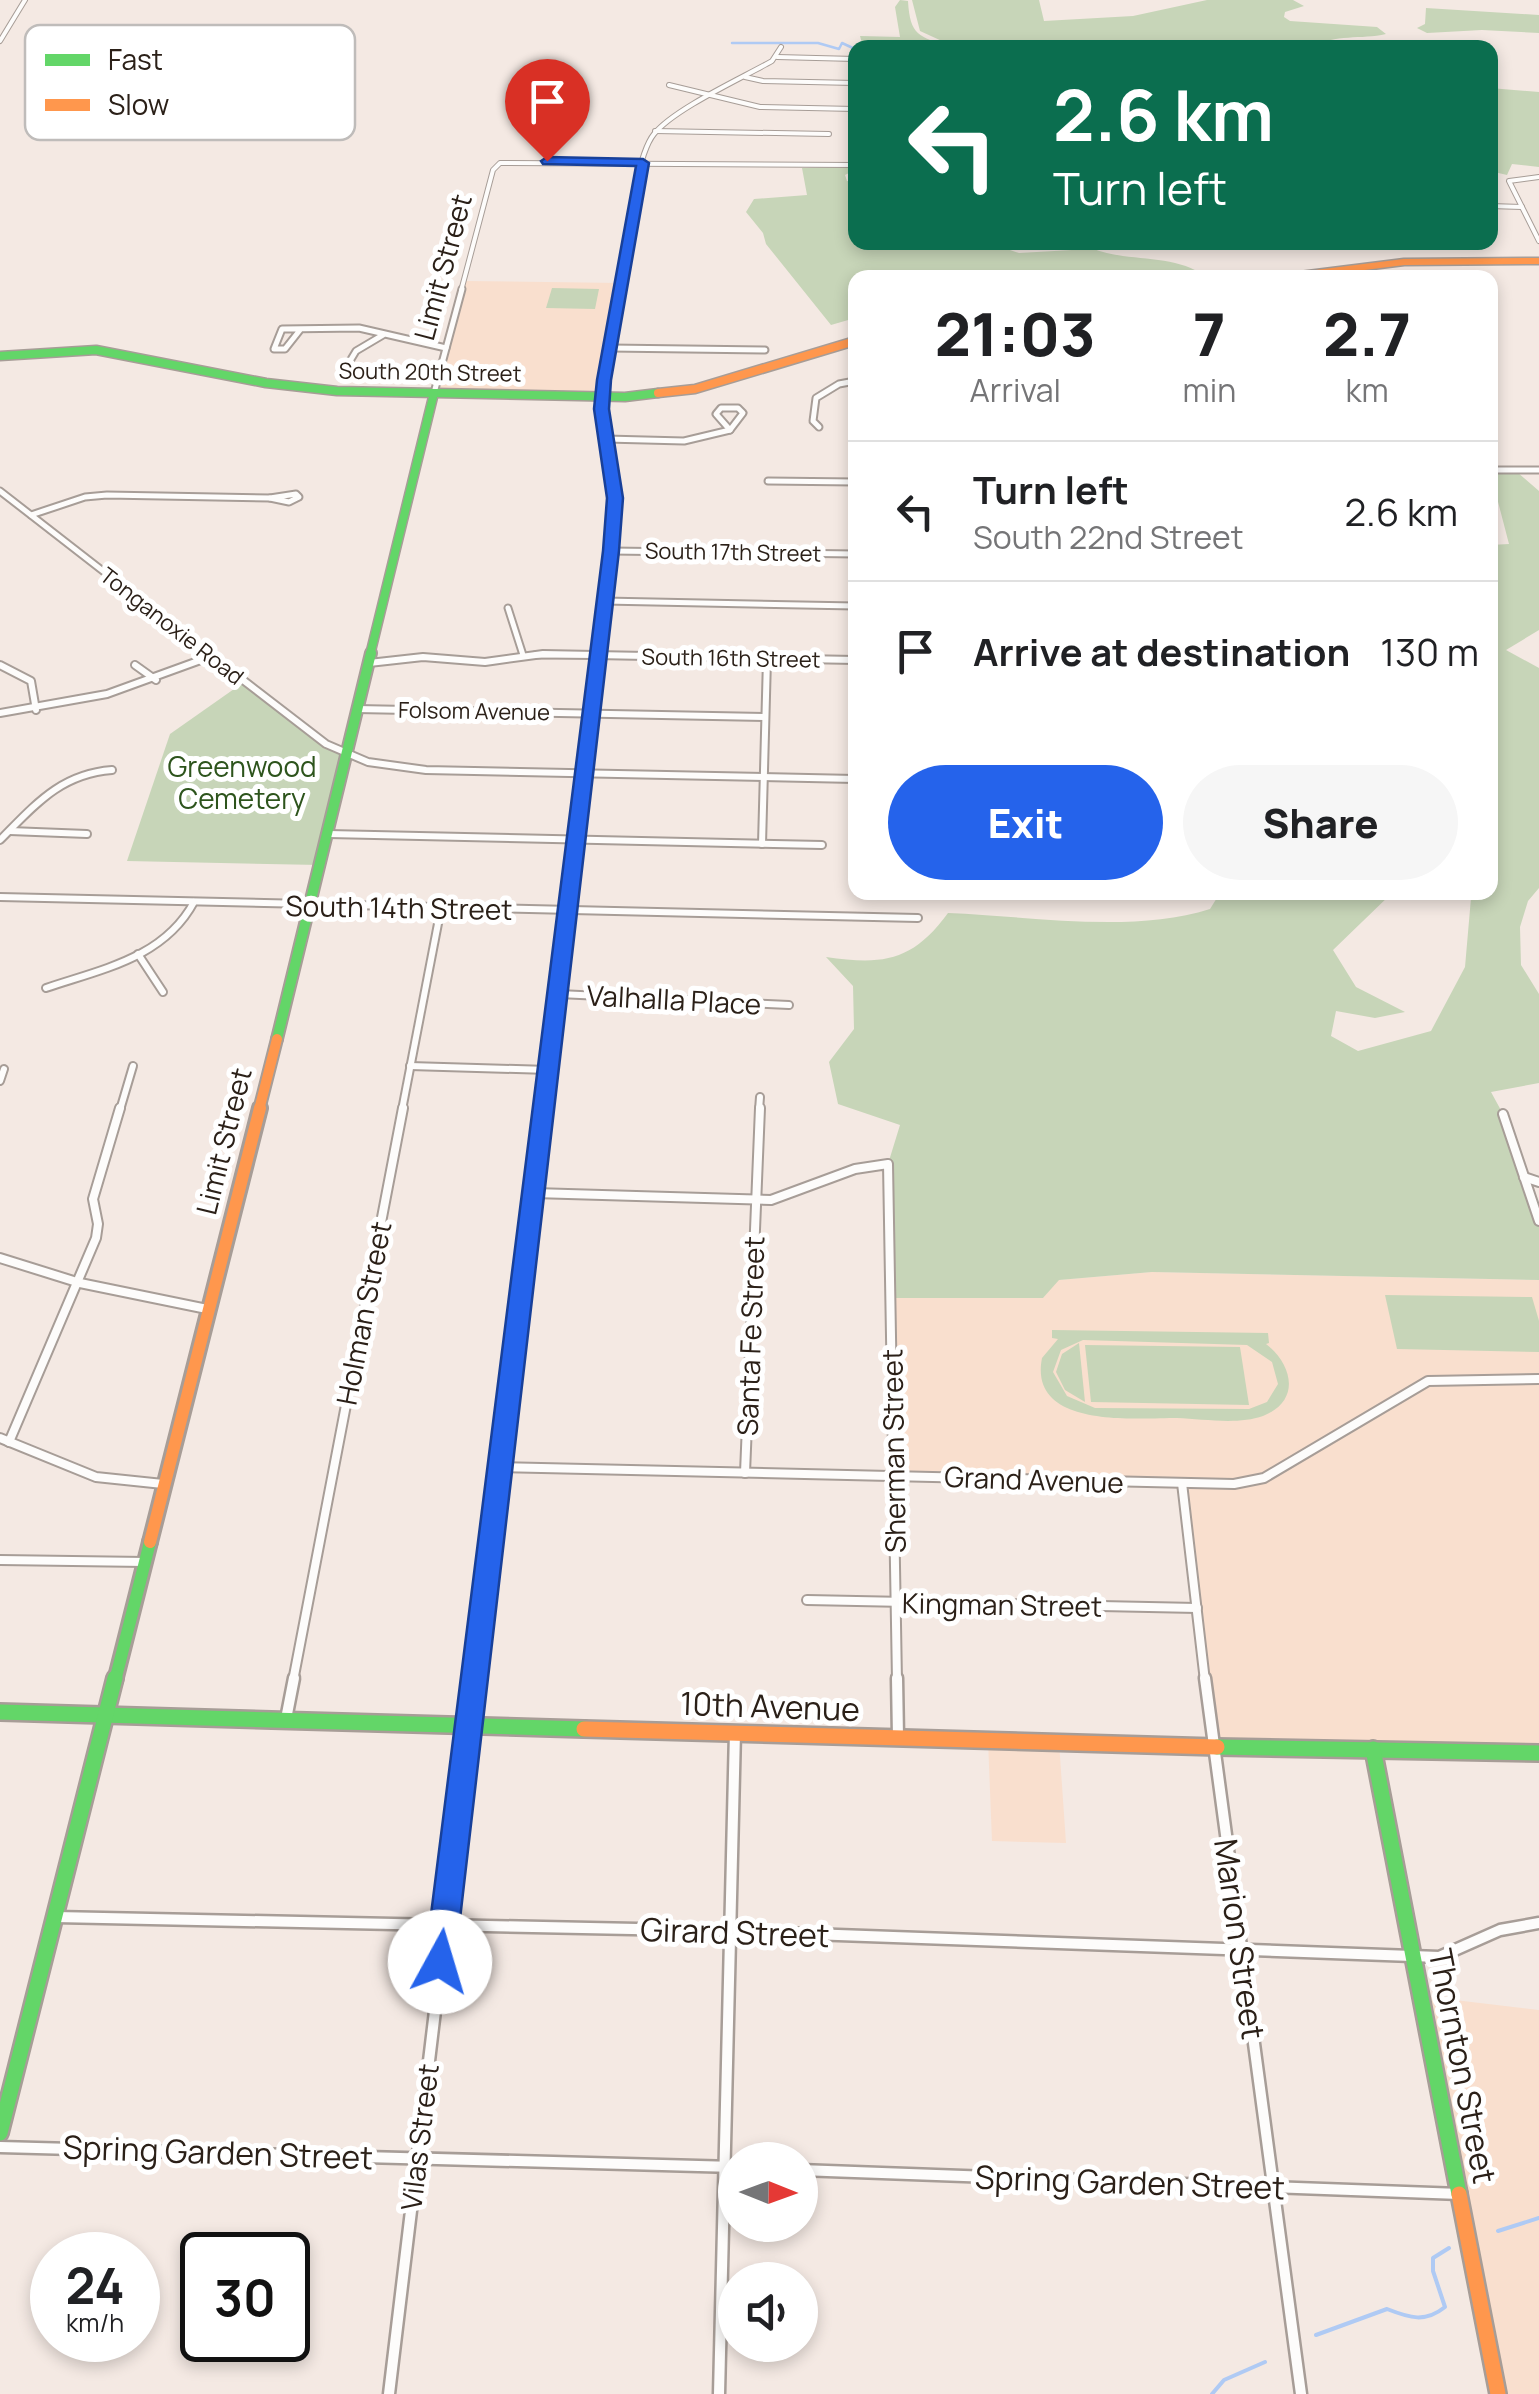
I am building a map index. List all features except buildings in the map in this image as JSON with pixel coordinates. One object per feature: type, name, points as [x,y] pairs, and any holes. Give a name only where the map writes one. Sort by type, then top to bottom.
[{"type":"street","points":[[0,41],[26,0]]},
{"type":"street","points":[[777,57],[781,47]]},
{"type":"street","points":[[654,132],[777,57],[848,60]]},
{"type":"street","points":[[744,77],[772,82],[848,83]]},
{"type":"street","points":[[670,86],[760,107],[848,109]]},
{"type":"street","points":[[642,131],[829,134]]},
{"type":"street","name":"Vilas Street","points":[[389,2394],[611,551],[615,498],[602,396],[643,163],[654,132]]},
{"type":"street","name":"Limit Street","points":[[0,2133],[308,904],[330,834],[434,393],[494,170],[500,163],[643,163]]},
{"type":"street","points":[[643,163],[848,165]]},
{"type":"street","points":[[1539,177],[1520,177],[1510,183],[1539,241]]},
{"type":"street","points":[[1498,206],[1522,207]]},
{"type":"street","points":[[1340,270],[1404,262],[1539,261]]},
{"type":"street","points":[[300,330],[285,349],[274,349],[280,330],[349,328],[414,345],[446,346]]},
{"type":"street","points":[[347,366],[356,351],[383,335]]},
{"type":"street","name":"South 20th Street","points":[[0,356],[96,350],[281,385],[434,393],[647,396],[696,389],[848,344]]},
{"type":"street","points":[[610,348],[765,350]]},
{"type":"street","points":[[820,427],[813,421],[816,398],[848,382]]},
{"type":"street","points":[[606,439],[686,440],[730,430],[742,421],[742,410],[728,407],[717,412],[719,420],[730,430]]},
{"type":"street","points":[[1498,470],[1539,470]]},
{"type":"street","points":[[768,481],[848,482]]},
{"type":"street","name":"Tonganoxie Road","points":[[0,491],[210,657],[347,756],[396,768],[848,779]]},
{"type":"street","points":[[31,515],[74,500],[107,495],[270,498]]},
{"type":"street","name":"South 17th Street","points":[[611,551],[848,554]]},
{"type":"street","points":[[604,601],[848,606]]},
{"type":"street","points":[[508,608],[507,620],[522,656]]},
{"type":"street","name":"South 16th Street","points":[[369,663],[423,657],[486,662],[522,656],[848,660]]},
{"type":"street","points":[[0,713],[91,701],[210,657]]},
{"type":"street","points":[[762,844],[767,659]]},
{"type":"street","points":[[0,665],[31,681],[36,710]]},
{"type":"street","points":[[135,665],[156,680]]},
{"type":"street","name":"Folsom Avenue","points":[[358,709],[765,717]]},
{"type":"street","points":[[0,840],[70,775],[112,770]]},
{"type":"street","points":[[10,831],[87,834]]},
{"type":"street","points":[[330,834],[822,845]]},
{"type":"street","name":"South 14th Street","points":[[0,898],[918,918]]},
{"type":"street","points":[[46,988],[138,954],[168,938],[190,914],[194,902]]},
{"type":"street","name":"Holman Street","points":[[286,1719],[441,908]]},
{"type":"street","points":[[138,954],[162,992]]},
{"type":"street","name":"Valhalla Place","points":[[558,994],[789,1004]]},
{"type":"street","points":[[133,1066],[96,1184],[93,1199],[98,1224],[80,1282],[5,1440],[96,1477],[163,1484]]},
{"type":"street","points":[[410,1066],[549,1070]]},
{"type":"street","points":[[0,1081],[4,1069]]},
{"type":"street","name":"Santa Fe Street","points":[[745,1473],[760,1097]]},
{"type":"street","points":[[1503,1114],[1539,1221]]},
{"type":"street","name":"Sherman Street","points":[[756,1199],[795,1196],[845,1170],[888,1164],[898,1738]]},
{"type":"street","points":[[1524,1177],[1539,1182]]},
{"type":"street","points":[[534,1193],[756,1199]]},
{"type":"street","points":[[0,1258],[80,1282],[207,1309]]},
{"type":"street","name":"Grand Avenue","points":[[502,1467],[1234,1484],[1264,1478],[1428,1380],[1539,1379]]},
{"type":"street","name":"Marion Street","points":[[1182,1483],[1212,1747],[1301,2394]]},
{"type":"street","points":[[0,1560],[144,1562]]},
{"type":"street","name":"Kingman Street","points":[[806,1600],[1198,1608]]},
{"type":"street","name":"10th Avenue","points":[[0,1712],[1212,1747],[1539,1752]]},
{"type":"street","points":[[730,2142],[734,1732]]},
{"type":"street","name":"Thornton Street","points":[[1373,1749],[1498,2394]]},
{"type":"street","name":"Girard Street","points":[[56,1917],[731,1931],[1440,1957],[1466,1948],[1490,1932],[1539,1923]]},
{"type":"street","name":"Spring Garden Street","points":[[0,2147],[718,2167]]},
{"type":"street","name":"Spring Garden Street","points":[[818,2171],[1460,2194]]},
{"type":"street","points":[[718,2394],[726,2242]]},
{"type":"shaded area","points":[[464,281],[622,283],[602,396],[434,393]]},
{"type":"shaded area","points":[[1152,1272],[1539,1280],[1539,1747],[1213,1747],[1182,1483],[894,1475],[890,1298],[1043,1298],[1058,1280]]},
{"type":"shaded area","points":[[988,1740],[1059,1742],[1066,1843],[992,1841]]},
{"type":"shaded area","points":[[1421,1996],[1539,2010],[1539,2394],[1498,2394]]},
{"type":"green space","points":[[900,0],[908,1],[914,28],[930,40],[861,40],[860,36],[900,37],[895,7]]},
{"type":"green space","points":[[912,0],[1039,0],[1044,21],[1133,16],[1207,0],[1293,0],[1304,6],[1285,12],[1284,17],[1290,21],[1377,27],[1386,34],[1334,40],[940,40],[920,31]]},
{"type":"green space","points":[[1426,8],[1539,15],[1539,33],[1427,33],[1417,28],[1425,24]]},
{"type":"green space","points":[[1498,89],[1539,92],[1539,167],[1512,164],[1507,175],[1498,173]]},
{"type":"green space","points":[[848,166],[848,250],[1098,250],[1194,270],[848,270],[848,320],[831,325],[766,244],[763,233],[746,212],[754,199],[807,195],[802,168]]},
{"type":"green space","points":[[552,288],[599,289],[595,309],[546,308]]},
{"type":"green space","points":[[1498,471],[1517,472],[1539,491],[1539,630],[1506,650],[1539,668],[1539,888],[1528,901],[1520,927],[1521,965],[1539,994],[1539,1083],[1491,1092],[1503,1114],[1539,1221],[1539,1280],[1152,1272],[1059,1280],[1043,1298],[890,1298],[888,1164],[900,1125],[838,1104],[829,1062],[854,1029],[853,986],[826,957],[880,960],[909,951],[948,913],[1114,922],[1179,916],[1210,909],[1216,900],[1385,900],[1333,950],[1356,987],[1405,1012],[1375,1018],[1336,1011],[1331,1036],[1358,1051],[1431,1031],[1465,967],[1471,900],[1498,900],[1498,545],[1509,544],[1498,502]]},
{"type":"green space","name":"Greenwood Cemetery","points":[[244,682],[347,755],[320,865],[127,861],[170,734]]},
{"type":"green space","points":[[1385,1295],[1532,1297],[1539,1321],[1539,1352],[1397,1349]]},
{"type":"green space","points":[[1052,1330],[1268,1333],[1266,1344],[1287,1372],[1288,1392],[1275,1409],[1243,1420],[1089,1415],[1051,1397],[1042,1381],[1042,1358],[1058,1339],[1052,1338]],"holes":[[[1083,1340],[1247,1345],[1272,1362],[1278,1384],[1267,1402],[1249,1409],[1095,1408],[1067,1396],[1053,1372],[1061,1350]]]},
{"type":"green space","points":[[1079,1343],[1085,1402],[1065,1390],[1056,1372],[1062,1354]]},
{"type":"green space","points":[[1085,1345],[1240,1347],[1249,1405],[1091,1402]]},
{"type":"waterway","points":[[732,43],[818,43],[839,49],[842,43],[848,46]]},
{"type":"waterway","points":[[1498,2231],[1539,2218]]},
{"type":"waterway","points":[[1316,2335],[1387,2309],[1417,2317],[1438,2312],[1445,2307],[1433,2271],[1433,2258],[1449,2248]]},
{"type":"waterway","points":[[1212,2394],[1224,2380],[1265,2362]]},
{"type":"traffic: fast","points":[[0,356],[96,350],[266,383],[337,391],[625,397],[658,393]]},
{"type":"traffic: fast","points":[[277,1039],[434,393]]},
{"type":"traffic: fast","points":[[0,2133],[150,1542]]},
{"type":"traffic: fast","points":[[0,1712],[584,1729]]},
{"type":"traffic: fast","points":[[1217,1747],[1539,1753]]},
{"type":"traffic: fast","points":[[1373,1749],[1459,2194]]},
{"type":"traffic: slow","points":[[1340,270],[1404,262],[1539,261]]},
{"type":"traffic: slow","points":[[658,393],[695,389],[848,343]]},
{"type":"traffic: slow","points":[[150,1542],[277,1039]]},
{"type":"traffic: slow","points":[[584,1729],[1217,1747]]},
{"type":"traffic: slow","points":[[1459,2194],[1498,2394]]},
{"type":"route","points":[[440,1962],[611,551],[615,498],[602,409],[604,380],[643,163],[547,161]]}]
